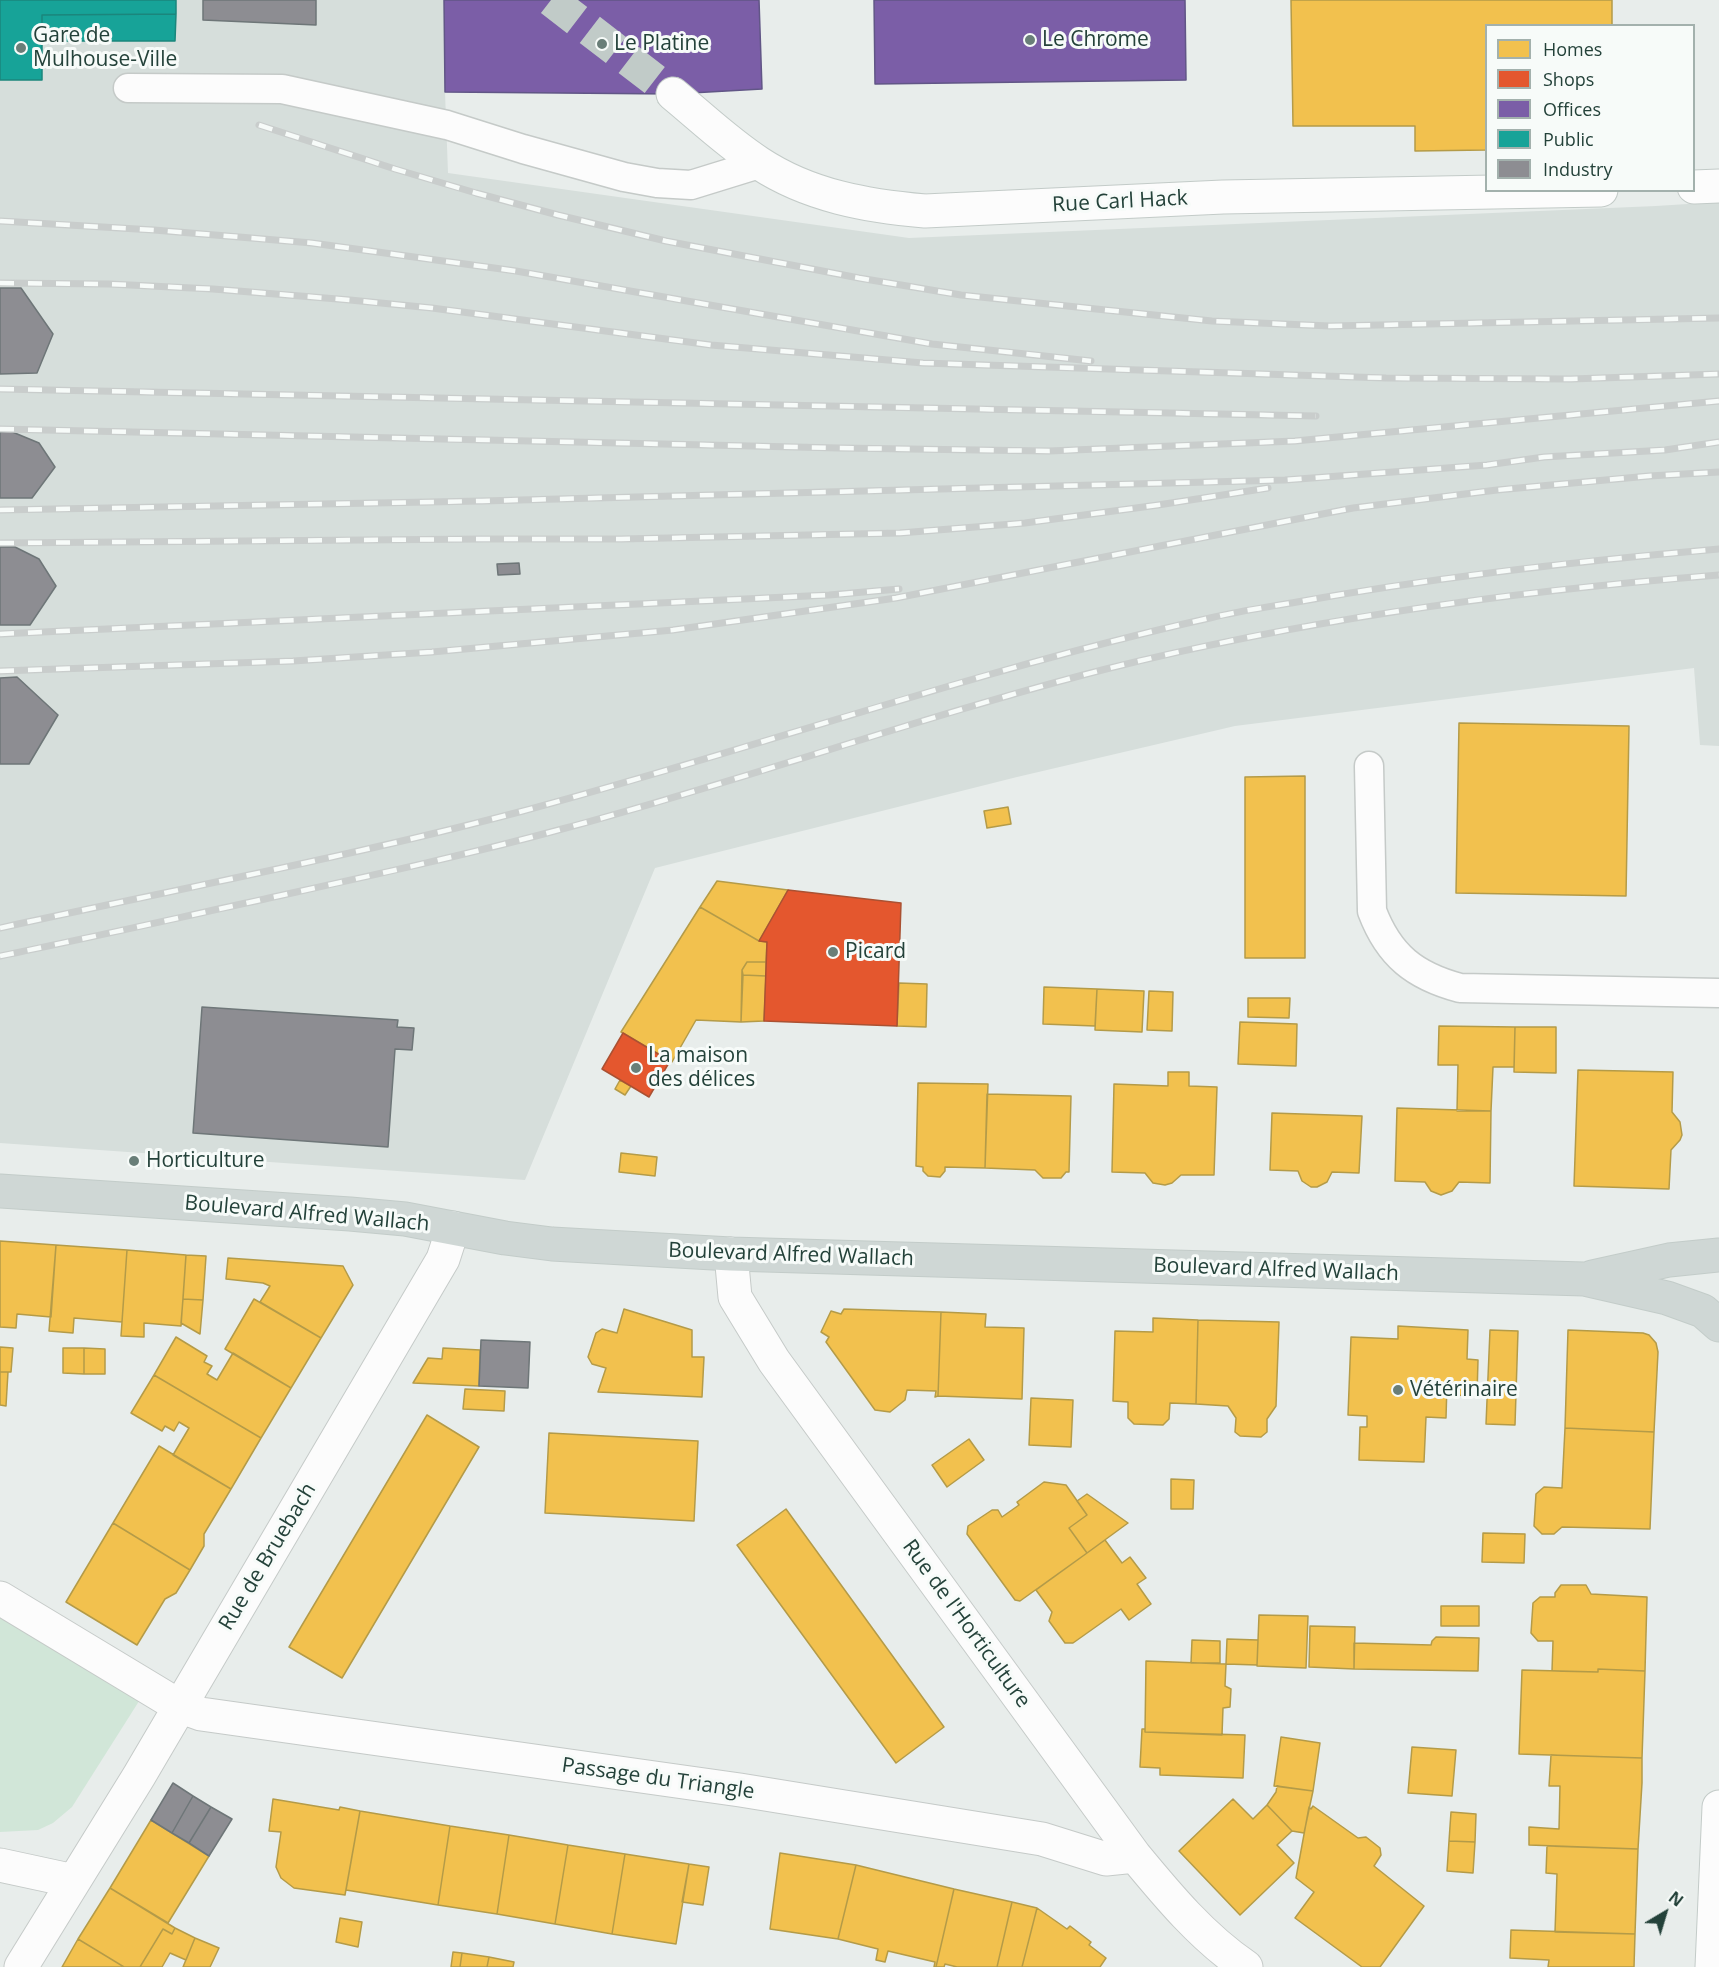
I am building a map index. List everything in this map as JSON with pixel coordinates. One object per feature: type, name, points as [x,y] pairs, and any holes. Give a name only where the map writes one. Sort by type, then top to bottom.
[{"type":"main road","name":"Boulevard Alfred Wallach","points":[[0,1191],[350,1214],[405,1220],[552,1244],[731,1254],[1584,1279],[1667,1298],[1702,1311],[1719,1325]]},
{"type":"main road","name":"Boulevard Alfred Wallach","points":[[1584,1279],[1669,1260],[1719,1255]]},
{"type":"street","name":"Rue Carl Hack","points":[[673,93],[759,164],[804,187],[838,199],[884,208],[925,211],[1224,197],[1485,192]]},
{"type":"street","points":[[1695,188],[1719,186]]},
{"type":"street","name":"Rue de Bruebach","points":[[21,1967],[179,1706],[443,1259],[453,1228]]},
{"type":"street","name":"Rue de l'Horticulture","points":[[731,1254],[735,1297],[774,1361],[1135,1856],[1203,1932],[1245,1967]]},
{"type":"street","name":"Passage du Triangle","points":[[0,1598],[179,1706],[201,1714],[740,1790],[1030,1837],[1106,1859],[1135,1856]]},
{"type":"street","points":[[1712,1967],[1719,1808]]},
{"type":"street","points":[[0,1865],[74,1881]]},
{"type":"lane","points":[[128,88],[282,89],[447,125],[624,177],[657,183],[691,185],[759,164]]},
{"type":"lane","points":[[1369,766],[1372,911],[1379,930],[1394,951],[1415,970],[1434,981],[1460,988],[1719,993]]},
{"type":"shaded area","points":[[0,0],[444,0],[448,173],[909,238],[1719,202],[1719,746],[1700,745],[1694,668],[1235,726],[1017,777],[655,868],[525,1180],[0,1143]]},
{"type":"green space","points":[[0,1615],[141,1698],[72,1807],[53,1823],[38,1830],[0,1832]]},
{"type":"building: Homes","points":[[1291,0],[1612,0],[1612,24],[1485,24],[1485,150],[1415,151],[1415,126],[1293,126]]},
{"type":"building: Homes","points":[[1459,723],[1629,726],[1626,896],[1456,893]]},
{"type":"building: Homes","points":[[1305,776],[1305,958],[1245,958],[1245,777]]},
{"type":"building: Homes","points":[[1008,807],[1011,824],[987,828],[984,811]]},
{"type":"building: Homes","points":[[717,881],[788,890],[759,941],[700,907]]},
{"type":"building: Homes","points":[[700,907],[759,941],[767,942],[766,962],[747,962],[742,970],[741,1022],[696,1020],[672,1062],[621,1032]]},
{"type":"building: Homes","points":[[747,962],[766,962],[766,976],[743,975],[742,970]]},
{"type":"building: Homes","points":[[743,975],[766,976],[764,1021],[741,1022]]},
{"type":"building: Homes","points":[[899,983],[927,984],[926,1027],[897,1026]]},
{"type":"building: Homes","points":[[1044,987],[1097,989],[1095,1026],[1043,1024]]},
{"type":"building: Homes","points":[[1097,989],[1144,991],[1142,1032],[1095,1030]]},
{"type":"building: Homes","points":[[1149,991],[1173,992],[1172,1031],[1147,1030]]},
{"type":"building: Homes","points":[[1248,998],[1290,998],[1289,1018],[1248,1017]]},
{"type":"building: Homes","points":[[1240,1022],[1297,1024],[1296,1066],[1238,1064]]},
{"type":"building: Homes","points":[[1439,1026],[1515,1027],[1514,1067],[1493,1067],[1491,1111],[1457,1111],[1458,1065],[1438,1065]]},
{"type":"building: Homes","points":[[1515,1027],[1556,1027],[1556,1073],[1514,1072]]},
{"type":"building: Homes","points":[[1578,1070],[1673,1072],[1672,1112],[1680,1122],[1682,1135],[1671,1150],[1669,1189],[1574,1186]]},
{"type":"building: Homes","points":[[1168,1072],[1189,1072],[1189,1086],[1217,1087],[1214,1175],[1181,1175],[1172,1183],[1165,1185],[1153,1183],[1145,1173],[1112,1172],[1114,1084],[1168,1086]]},
{"type":"building: Homes","points":[[620,1080],[631,1086],[625,1095],[615,1089]]},
{"type":"building: Homes","points":[[918,1083],[988,1084],[985,1168],[945,1167],[940,1177],[928,1176],[923,1171],[923,1167],[916,1166]]},
{"type":"building: Homes","points":[[987,1094],[1071,1096],[1069,1172],[1061,1178],[1043,1178],[1035,1170],[985,1168]]},
{"type":"building: Homes","points":[[1397,1108],[1491,1111],[1490,1183],[1459,1182],[1452,1191],[1441,1195],[1431,1191],[1425,1182],[1395,1181]]},
{"type":"building: Homes","points":[[1272,1113],[1362,1116],[1359,1173],[1332,1172],[1327,1182],[1311,1187],[1302,1181],[1298,1171],[1270,1170]]},
{"type":"building: Homes","points":[[621,1153],[657,1157],[655,1176],[619,1172]]},
{"type":"building: Homes","points":[[0,1241],[56,1245],[51,1317],[17,1314],[16,1328],[0,1327]]},
{"type":"building: Homes","points":[[56,1245],[127,1250],[122,1322],[74,1318],[73,1333],[49,1331]]},
{"type":"building: Homes","points":[[127,1250],[186,1255],[181,1326],[144,1323],[144,1337],[121,1336]]},
{"type":"building: Homes","points":[[186,1255],[206,1256],[203,1300],[183,1299]]},
{"type":"building: Homes","points":[[228,1258],[343,1266],[353,1285],[321,1338],[260,1302],[270,1286],[263,1283],[226,1279]]},
{"type":"building: Homes","points":[[183,1299],[203,1300],[200,1334],[181,1323]]},
{"type":"building: Homes","points":[[254,1299],[321,1338],[291,1388],[225,1349]]},
{"type":"building: Homes","points":[[624,1309],[692,1330],[692,1357],[704,1357],[702,1397],[598,1392],[606,1368],[592,1364],[588,1357],[596,1333],[602,1329],[617,1333]]},
{"type":"building: Homes","points":[[844,1309],[941,1312],[938,1396],[935,1397],[936,1391],[907,1390],[905,1400],[890,1412],[875,1410],[826,1342],[829,1337],[821,1332],[831,1311],[841,1314]]},
{"type":"building: Homes","points":[[941,1312],[986,1314],[985,1327],[1024,1328],[1022,1399],[938,1396]]},
{"type":"building: Homes","points":[[1153,1318],[1198,1320],[1196,1404],[1170,1403],[1169,1419],[1163,1425],[1134,1424],[1128,1418],[1128,1402],[1113,1401],[1115,1331],[1153,1332]]},
{"type":"building: Homes","points":[[1198,1320],[1279,1322],[1276,1406],[1267,1419],[1267,1432],[1261,1437],[1240,1436],[1235,1432],[1236,1418],[1228,1406],[1196,1404]]},
{"type":"building: Homes","name":"Vétérinaire","points":[[1398,1326],[1468,1330],[1467,1359],[1478,1360],[1477,1396],[1453,1395],[1453,1385],[1447,1384],[1446,1418],[1426,1417],[1424,1462],[1359,1460],[1360,1427],[1367,1427],[1367,1416],[1348,1415],[1351,1337],[1398,1339]]},
{"type":"building: Homes","points":[[1490,1330],[1518,1331],[1515,1425],[1486,1424]]},
{"type":"building: Homes","points":[[1568,1330],[1643,1333],[1649,1335],[1656,1343],[1658,1352],[1654,1432],[1565,1428]]},
{"type":"building: Homes","points":[[176,1337],[207,1356],[204,1362],[212,1366],[207,1374],[217,1380],[233,1353],[291,1388],[261,1438],[154,1375]]},
{"type":"building: Homes","points":[[0,1347],[13,1348],[11,1372],[0,1372]]},
{"type":"building: Homes","points":[[63,1348],[84,1348],[84,1374],[63,1373]]},
{"type":"building: Homes","points":[[84,1348],[105,1349],[105,1374],[84,1374]]},
{"type":"building: Homes","points":[[443,1348],[480,1350],[479,1386],[413,1383],[428,1358],[442,1359]]},
{"type":"building: Homes","points":[[0,1372],[8,1372],[6,1406],[0,1405]]},
{"type":"building: Homes","points":[[154,1375],[261,1438],[231,1489],[173,1455],[189,1428],[179,1422],[174,1431],[165,1426],[162,1431],[131,1413]]},
{"type":"building: Homes","points":[[465,1389],[505,1391],[504,1411],[463,1409]]},
{"type":"building: Homes","points":[[1031,1398],[1073,1400],[1071,1447],[1029,1445]]},
{"type":"building: Homes","points":[[427,1415],[479,1447],[342,1678],[289,1647]]},
{"type":"building: Homes","points":[[1565,1428],[1654,1432],[1650,1529],[1562,1527],[1554,1534],[1542,1534],[1534,1526],[1536,1494],[1544,1487],[1562,1488]]},
{"type":"building: Homes","points":[[549,1433],[698,1441],[694,1521],[545,1513]]},
{"type":"building: Homes","points":[[969,1439],[984,1460],[947,1487],[932,1465]]},
{"type":"building: Homes","points":[[159,1446],[231,1489],[204,1534],[204,1546],[190,1570],[113,1523]]},
{"type":"building: Homes","points":[[1171,1479],[1194,1480],[1193,1509],[1171,1509]]},
{"type":"building: Homes","points":[[1044,1482],[1066,1485],[1087,1515],[1069,1528],[1087,1553],[1020,1601],[1015,1600],[967,1534],[968,1526],[992,1510],[998,1510],[1002,1517],[1019,1505],[1017,1502]]},
{"type":"building: Homes","points":[[1087,1494],[1128,1523],[1087,1553],[1069,1528],[1087,1515],[1077,1501]]},
{"type":"building: Homes","points":[[786,1509],[944,1727],[896,1763],[737,1545]]},
{"type":"building: Homes","points":[[113,1523],[190,1570],[176,1593],[165,1599],[137,1645],[66,1602]]},
{"type":"building: Homes","points":[[1483,1533],[1525,1534],[1524,1563],[1482,1562]]},
{"type":"building: Homes","points":[[1105,1540],[1122,1563],[1130,1557],[1146,1578],[1137,1584],[1151,1604],[1129,1620],[1121,1609],[1073,1643],[1065,1643],[1049,1621],[1052,1612],[1036,1590]]},
{"type":"building: Homes","points":[[1561,1585],[1586,1585],[1591,1594],[1647,1597],[1645,1671],[1598,1669],[1598,1672],[1552,1671],[1553,1641],[1538,1641],[1531,1633],[1533,1603],[1540,1597],[1555,1597]]},
{"type":"building: Homes","points":[[1441,1606],[1479,1606],[1479,1626],[1441,1626]]},
{"type":"building: Homes","points":[[1259,1615],[1308,1616],[1306,1668],[1257,1666]]},
{"type":"building: Homes","points":[[1310,1626],[1355,1627],[1354,1669],[1309,1667]]},
{"type":"building: Homes","points":[[1436,1637],[1479,1638],[1478,1671],[1354,1669],[1354,1643],[1431,1645]]},
{"type":"building: Homes","points":[[1227,1639],[1258,1640],[1257,1665],[1226,1664]]},
{"type":"building: Homes","points":[[1192,1640],[1220,1641],[1220,1663],[1191,1663]]},
{"type":"building: Homes","points":[[1146,1661],[1226,1664],[1225,1686],[1231,1689],[1230,1707],[1223,1708],[1222,1735],[1145,1732]]},
{"type":"building: Homes","points":[[1598,1669],[1645,1671],[1642,1758],[1519,1754],[1522,1670],[1598,1672]]},
{"type":"building: Homes","points":[[1142,1729],[1145,1729],[1145,1732],[1245,1735],[1243,1778],[1160,1775],[1160,1768],[1140,1767]]},
{"type":"building: Homes","points":[[1281,1737],[1320,1743],[1313,1791],[1274,1786]]},
{"type":"building: Homes","points":[[1412,1747],[1456,1750],[1452,1796],[1408,1793]]},
{"type":"building: Homes","points":[[1551,1755],[1642,1758],[1638,1849],[1529,1845],[1529,1827],[1559,1829],[1560,1786],[1549,1786]]},
{"type":"building: Homes","points":[[1277,1786],[1313,1791],[1304,1833],[1292,1831],[1267,1805],[1276,1792]]},
{"type":"building: Homes","points":[[273,1799],[339,1810],[340,1807],[360,1811],[345,1895],[294,1888],[281,1878],[276,1867],[281,1832],[269,1831]]},
{"type":"building: Homes","points":[[1233,1799],[1253,1819],[1267,1805],[1292,1831],[1277,1845],[1294,1863],[1240,1915],[1179,1851]]},
{"type":"building: Homes","points":[[1313,1806],[1358,1838],[1366,1837],[1380,1848],[1381,1855],[1374,1866],[1424,1906],[1380,1967],[1362,1967],[1295,1918],[1314,1892],[1296,1878],[1309,1807],[1311,1809]]},
{"type":"building: Homes","points":[[360,1811],[450,1826],[438,1905],[346,1890]]},
{"type":"building: Homes","points":[[1451,1812],[1476,1814],[1475,1842],[1449,1841]]},
{"type":"building: Homes","points":[[151,1820],[209,1856],[168,1923],[110,1888]]},
{"type":"building: Homes","points":[[450,1826],[509,1835],[497,1914],[438,1905]]},
{"type":"building: Homes","points":[[509,1835],[568,1845],[555,1924],[497,1914]]},
{"type":"building: Homes","points":[[1449,1841],[1475,1842],[1473,1873],[1447,1871]]},
{"type":"building: Homes","points":[[568,1845],[625,1854],[612,1934],[555,1924]]},
{"type":"building: Homes","points":[[1547,1846],[1638,1849],[1635,1934],[1555,1932],[1557,1874],[1546,1873]]},
{"type":"building: Homes","points":[[780,1853],[856,1865],[838,1939],[770,1929]]},
{"type":"building: Homes","points":[[625,1854],[689,1864],[676,1944],[612,1934]]},
{"type":"building: Homes","points":[[689,1864],[709,1867],[703,1905],[682,1902]]},
{"type":"building: Homes","points":[[856,1865],[954,1889],[936,1967],[934,1967],[935,1962],[888,1951],[885,1962],[876,1960],[878,1949],[838,1939]]},
{"type":"building: Homes","points":[[110,1888],[175,1928],[172,1934],[163,1929],[140,1967],[124,1967],[78,1939]]},
{"type":"building: Homes","points":[[954,1889],[1012,1902],[997,1967],[957,1967],[945,1964],[944,1967],[936,1967]]},
{"type":"building: Homes","points":[[1012,1902],[1037,1908],[1022,1967],[997,1967]]},
{"type":"building: Homes","points":[[1037,1908],[1067,1929],[1070,1926],[1091,1942],[1089,1945],[1106,1958],[1100,1967],[1022,1967]]},
{"type":"building: Homes","points":[[340,1918],[362,1922],[358,1947],[336,1942]]},
{"type":"building: Homes","points":[[175,1928],[195,1938],[186,1960],[170,1953],[162,1967],[140,1967],[163,1929],[172,1934]]},
{"type":"building: Homes","points":[[1511,1930],[1635,1934],[1634,1967],[1548,1967],[1549,1960],[1510,1958]]},
{"type":"building: Homes","points":[[195,1938],[219,1948],[210,1967],[183,1967]]},
{"type":"building: Homes","points":[[78,1939],[124,1967],[62,1967]]},
{"type":"building: Homes","points":[[453,1952],[462,1953],[460,1967],[451,1967]]},
{"type":"building: Homes","points":[[462,1953],[489,1957],[487,1967],[460,1967]]},
{"type":"building: Homes","points":[[489,1957],[514,1962],[513,1967],[487,1967]]},
{"type":"building: Shops","name":"Picard","points":[[788,890],[901,903],[897,1026],[764,1021],[767,942],[759,941]]},
{"type":"building: Shops","points":[[623,1033],[670,1061],[649,1097],[602,1069]]},
{"type":"building: Offices","name":"Le Platine","points":[[444,0],[759,0],[762,89],[673,94],[445,92]]},
{"type":"building: Offices","name":"Le Chrome","points":[[874,0],[1185,0],[1186,80],[875,84]]},
{"type":"building: Public","name":"Gare de Mulhouse-Ville","points":[[0,0],[176,0],[176,14],[42,15],[42,80],[0,80]]},
{"type":"building: Public","points":[[176,14],[175,41],[42,41],[42,15]]},
{"type":"building: Industry","points":[[203,0],[316,0],[316,25],[203,20]]},
{"type":"building: Industry","points":[[0,288],[21,288],[53,334],[37,373],[0,374]]},
{"type":"building: Industry","points":[[10,431],[39,443],[55,467],[32,498],[0,498],[0,432]]},
{"type":"building: Industry","points":[[0,547],[15,547],[39,559],[56,586],[30,625],[0,625]]},
{"type":"building: Industry","points":[[519,563],[520,574],[498,575],[497,564]]},
{"type":"building: Industry","points":[[17,677],[58,715],[29,764],[0,764],[0,678]]},
{"type":"building: Industry","points":[[202,1007],[398,1020],[397,1027],[414,1028],[412,1050],[395,1049],[388,1147],[193,1133]]},
{"type":"building: Industry","points":[[481,1340],[530,1342],[528,1388],[479,1386]]},
{"type":"building: Industry","points":[[173,1783],[193,1796],[172,1833],[151,1820]]},
{"type":"building: Industry","points":[[193,1796],[211,1807],[189,1843],[172,1833]]},
{"type":"building: Industry","points":[[211,1807],[232,1819],[209,1856],[189,1843]]},
{"type":"tunnel","points":[[551,0],[673,94]]},
{"type":"railway","points":[[259,125],[395,169],[558,215],[666,241],[961,295],[1212,321],[1330,326],[1719,318]]},
{"type":"railway","points":[[0,221],[154,230],[312,243],[516,271],[932,344],[1091,361]]},
{"type":"railway","points":[[0,283],[109,284],[213,289],[350,300],[432,308],[711,345],[923,363],[1386,378],[1571,379],[1719,374]]},
{"type":"railway","points":[[0,389],[1316,416]]},
{"type":"railway","points":[[0,429],[1049,451],[1295,441],[1719,401]]},
{"type":"railway","points":[[0,510],[482,501],[1285,480],[1487,465],[1544,457],[1665,450],[1719,442]]},
{"type":"railway","points":[[0,671],[293,661],[432,652],[673,630],[896,598],[1353,508],[1497,490],[1719,472]]},
{"type":"railway","points":[[0,543],[621,539],[900,533],[1025,523],[1268,488]]},
{"type":"railway","points":[[0,928],[325,858],[519,812],[949,686],[1123,639],[1221,616],[1455,577],[1560,564],[1719,549]]},
{"type":"railway","points":[[0,956],[368,876],[523,839],[698,790],[1038,687],[1182,651],[1258,635],[1411,609],[1565,589],[1719,575]]},
{"type":"railway","points":[[0,634],[829,595],[899,589]]},
{"type":"place","name":"Le Chrome","points":[[1030,40]]},
{"type":"place","name":"Le Platine","points":[[602,44]]},
{"type":"place","name":"Gare de Mulhouse-Ville","points":[[21,48]]},
{"type":"place","name":"Picard","points":[[833,952]]},
{"type":"place","name":"La maison des délices","points":[[636,1068]]},
{"type":"place","name":"Horticulture","points":[[134,1161]]},
{"type":"place","name":"Vétérinaire","points":[[1398,1390]]}]
